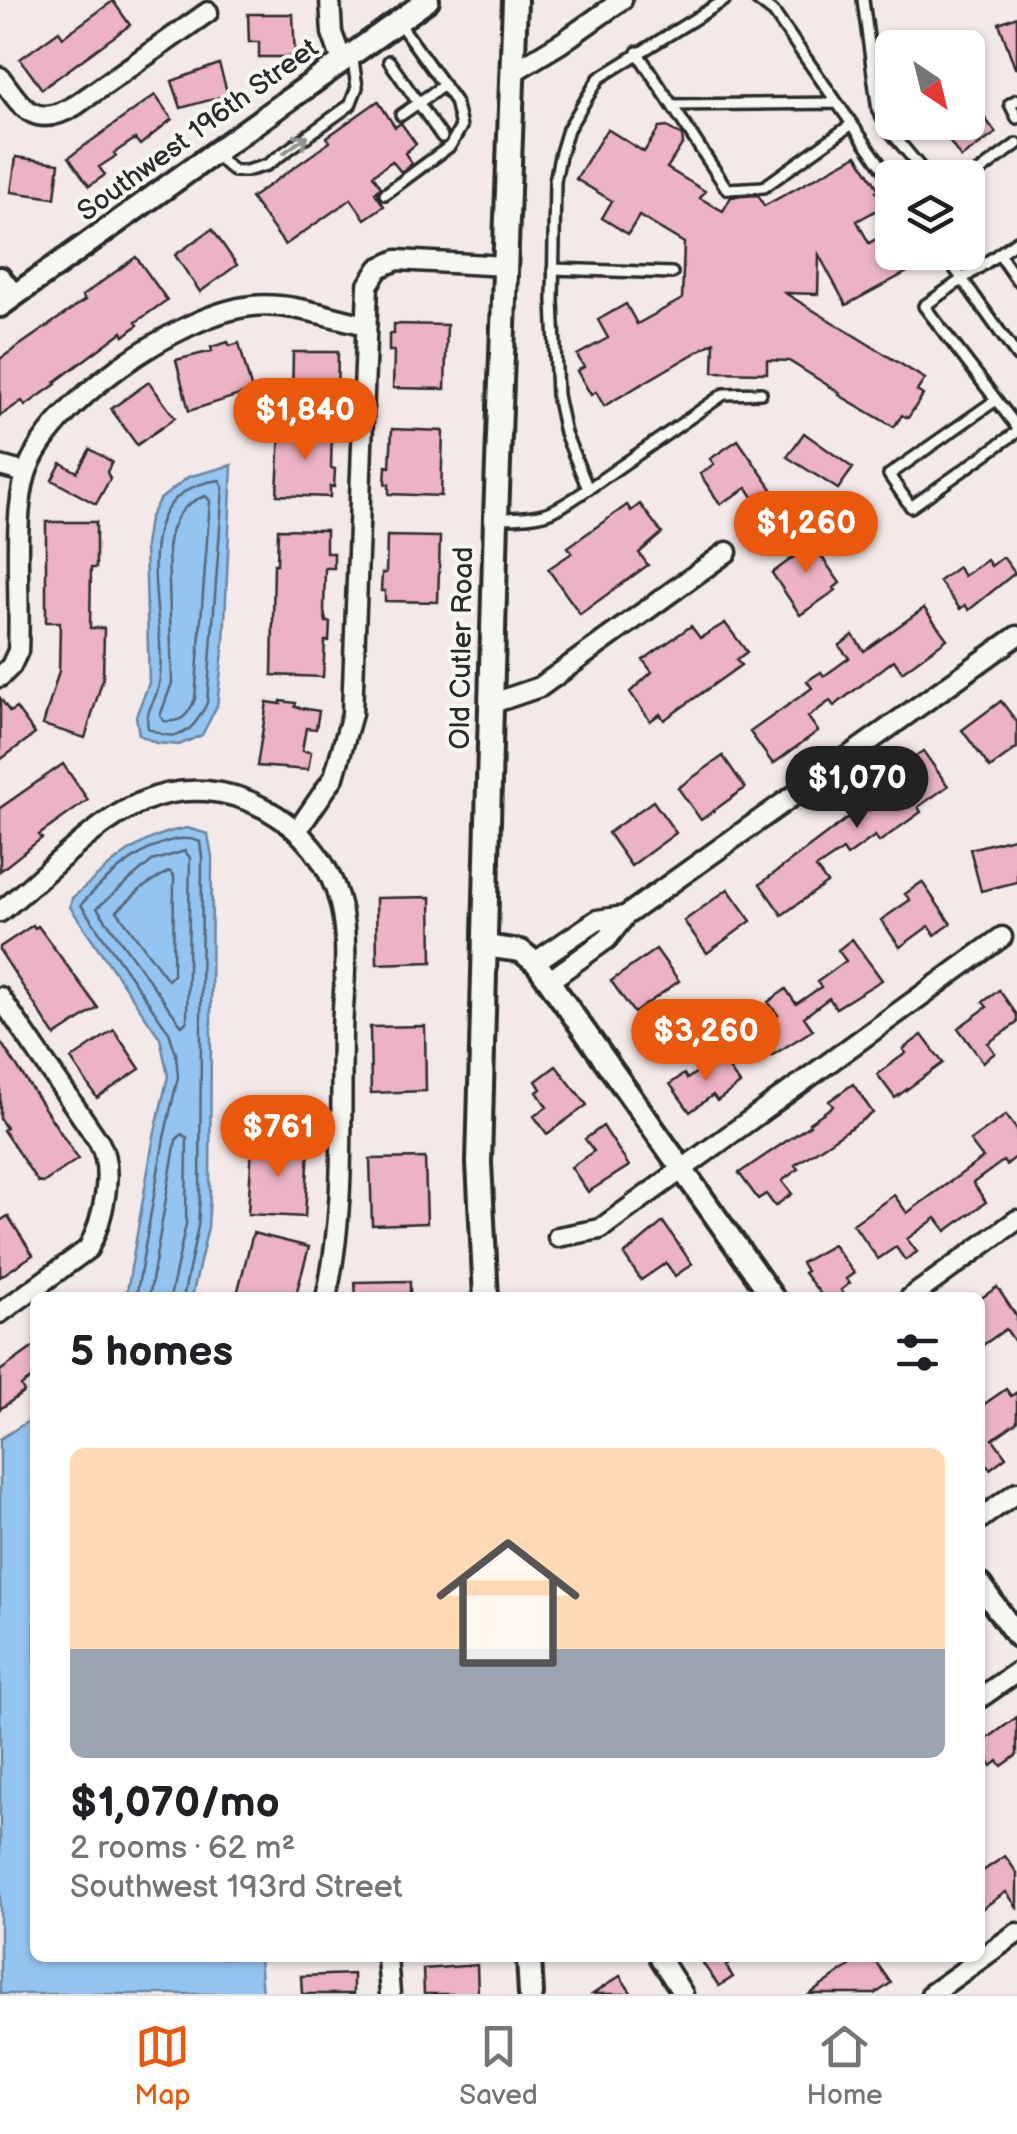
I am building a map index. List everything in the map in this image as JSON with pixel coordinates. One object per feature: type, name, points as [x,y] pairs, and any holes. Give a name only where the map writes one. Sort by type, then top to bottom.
[{"type":"main road","name":"Old Cutler Road","points":[[486,1292],[479,1163],[490,704],[515,0]]},
{"type":"main road","points":[[529,1962],[532,1994]]},
{"type":"street","points":[[330,0],[332,33],[347,58]]},
{"type":"street","name":"Southwest 196th Street","points":[[7,301],[428,0]]},
{"type":"street","points":[[513,72],[622,0]]},
{"type":"street","points":[[0,77],[18,103],[30,112],[38,117],[55,116],[76,106],[208,12]]},
{"type":"street","points":[[297,831],[331,784],[352,714],[370,282],[379,268],[390,261],[506,266]]},
{"type":"street","points":[[0,278],[7,301]]},
{"type":"street","points":[[0,677],[15,661],[19,642],[21,497],[26,473],[46,436],[79,399],[162,340],[230,310],[265,306],[366,324]]},
{"type":"street","points":[[0,466],[26,473]]},
{"type":"street","points":[[490,704],[540,687],[726,552]]},
{"type":"street","points":[[549,981],[616,932],[625,916],[1017,636]]},
{"type":"street","points":[[0,912],[114,818],[167,794],[200,791],[235,796],[260,806],[297,831],[330,878],[341,908],[345,937],[342,1196],[327,1292]]},
{"type":"street","points":[[535,962],[582,928],[607,916],[625,916]]},
{"type":"street","points":[[582,928],[596,947]]},
{"type":"street","points":[[558,1237],[600,1228],[1002,937]]},
{"type":"street","points":[[486,946],[521,952],[535,962],[769,1292]]},
{"type":"street","points":[[0,997],[106,1155],[104,1188],[88,1248],[0,1313]]},
{"type":"street","points":[[918,1292],[1017,1220]]},
{"type":"street","points":[[985,1515],[1017,1492]]},
{"type":"street","points":[[985,1593],[1017,1636]]},
{"type":"street","points":[[985,1694],[1017,1672]]},
{"type":"street","points":[[985,1956],[1017,1933]]},
{"type":"street","points":[[388,1962],[390,1994]]},
{"type":"street","points":[[662,1962],[682,1994]]},
{"type":"street","points":[[931,1994],[976,1962]]},
{"type":"lane","points":[[588,488],[565,432],[557,396],[555,181],[568,128],[599,78],[725,0]]},
{"type":"lane","points":[[757,0],[774,13],[877,160]]},
{"type":"lane","points":[[863,0],[875,101],[890,131],[914,160]]},
{"type":"lane","points":[[385,194],[458,136],[460,110],[398,21]]},
{"type":"lane","points":[[637,52],[727,188],[764,186],[852,124]]},
{"type":"lane","points":[[214,153],[234,171],[258,168],[350,106],[357,86],[347,58]]},
{"type":"lane","points":[[389,61],[442,137]]},
{"type":"lane","points":[[400,115],[444,84]]},
{"type":"lane","points":[[1017,100],[1010,104],[1017,118]]},
{"type":"lane","points":[[672,105],[838,103]]},
{"type":"lane","points":[[985,168],[1017,144]]},
{"type":"lane","points":[[996,400],[889,475],[911,507],[1017,430],[996,400],[924,306],[1017,241]]},
{"type":"lane","points":[[999,254],[1017,280]]},
{"type":"lane","points":[[553,269],[672,272]]},
{"type":"lane","points":[[955,270],[1017,356]]},
{"type":"lane","points":[[496,518],[536,518],[548,514],[724,394],[761,392]]},
{"type":"water","points":[[232,465],[224,642],[217,706],[202,735],[179,745],[156,743],[139,735],[136,716],[149,683],[145,546],[149,519],[159,500],[188,477]]},
{"type":"water","points":[[187,828],[208,834],[212,857],[208,1227],[193,1292],[127,1292],[168,1076],[160,1038],[70,907],[72,898],[125,854],[169,832]]},
{"type":"water","points":[[30,1420],[30,1962],[259,1962],[262,1994],[0,1994],[0,1439]]},
{"type":"building","points":[[113,1],[130,25],[42,89],[20,59],[59,31],[63,37]]},
{"type":"building","points":[[248,14],[293,14],[295,57],[259,57],[259,42],[249,42]]},
{"type":"building","points":[[1017,16],[1017,68],[1015,68],[999,23]]},
{"type":"building","points":[[219,64],[228,95],[181,108],[172,81]]},
{"type":"building","points":[[155,95],[172,119],[140,145],[135,139],[114,153],[116,156],[99,167],[105,175],[89,186],[69,157]]},
{"type":"building","points":[[378,101],[395,127],[401,123],[416,144],[405,153],[412,164],[401,172],[392,161],[373,175],[381,187],[375,193],[384,206],[365,219],[351,199],[285,245],[251,198],[330,142],[327,137]]},
{"type":"building","points":[[985,118],[996,133],[961,158],[948,140],[985,140]]},
{"type":"building","points":[[667,127],[682,136],[683,143],[667,168],[705,191],[700,198],[723,211],[731,197],[758,195],[764,206],[857,155],[875,184],[875,211],[857,221],[869,243],[875,240],[875,270],[909,271],[846,305],[819,255],[818,294],[785,293],[925,379],[917,391],[923,395],[908,418],[902,415],[894,427],[789,361],[767,360],[767,373],[713,372],[714,342],[604,406],[596,392],[591,395],[577,371],[584,367],[577,355],[608,338],[598,320],[626,304],[637,324],[682,299],[684,243],[639,216],[628,234],[602,218],[612,201],[576,179],[607,129],[644,152],[659,128]]},
{"type":"building","points":[[16,157],[59,163],[55,198],[11,192]]},
{"type":"building","points":[[212,229],[237,265],[200,292],[175,255]]},
{"type":"building","points":[[136,257],[167,300],[136,322],[138,325],[124,336],[122,332],[25,406],[22,401],[0,416],[0,359],[85,300],[82,296]]},
{"type":"building","points":[[394,324],[447,325],[445,389],[393,388],[394,351],[389,351],[389,334],[394,334]]},
{"type":"building","points":[[228,342],[230,346],[239,343],[252,391],[189,411],[176,360],[212,351],[211,347]]},
{"type":"building","points":[[293,352],[338,352],[337,399],[292,399]]},
{"type":"building","points":[[149,382],[175,418],[137,445],[111,409]]},
{"type":"building","points":[[280,429],[332,431],[331,468],[335,469],[330,497],[277,495]]},
{"type":"building","points":[[392,429],[443,431],[441,496],[389,494],[389,484],[385,484]]},
{"type":"building","points":[[804,433],[853,468],[838,489],[787,457]]},
{"type":"building","points":[[738,440],[772,489],[755,500],[747,488],[720,504],[700,474],[714,464],[710,459]]},
{"type":"building","points":[[90,449],[112,462],[107,472],[110,479],[96,504],[52,480],[61,463],[77,472]]},
{"type":"building","points":[[640,504],[662,533],[639,553],[648,565],[580,614],[548,569],[572,553],[568,547],[627,505],[631,511]]},
{"type":"building","points":[[46,522],[96,522],[90,628],[104,628],[103,678],[85,738],[43,725],[59,671],[60,622],[46,622]]},
{"type":"building","points":[[278,529],[326,530],[326,553],[334,553],[334,568],[325,568],[324,611],[326,622],[330,622],[323,677],[272,675]]},
{"type":"building","points":[[805,533],[840,583],[800,615],[772,573],[795,556],[788,546]]},
{"type":"building","points":[[387,536],[440,537],[438,602],[385,601],[385,591],[381,591],[382,573],[386,573]]},
{"type":"building","points":[[1003,557],[1015,573],[969,610],[965,605],[960,609],[939,581],[958,567],[964,576],[987,560],[991,566]]},
{"type":"building","points":[[924,608],[947,639],[902,672],[894,660],[834,706],[830,701],[808,717],[818,731],[773,764],[750,732],[812,688],[807,681],[821,672],[824,676],[849,658],[839,646],[853,635],[864,651]]},
{"type":"building","points":[[725,623],[747,652],[736,660],[741,665],[664,720],[660,714],[650,721],[630,692],[652,672],[643,660],[691,626],[700,638]]},
{"type":"building","points":[[0,698],[10,712],[16,708],[35,734],[0,760]]},
{"type":"building","points":[[281,701],[319,711],[316,729],[306,728],[302,751],[311,752],[308,770],[257,766],[267,702]]},
{"type":"building","points":[[1001,701],[1017,722],[1017,748],[990,768],[962,730]]},
{"type":"building","points":[[923,751],[948,786],[918,807],[921,812],[879,842],[875,836],[847,856],[843,850],[816,868],[827,883],[782,915],[760,884],[865,805],[869,810],[889,796],[879,782]]},
{"type":"building","points":[[723,756],[745,788],[701,820],[678,788]]},
{"type":"building","points":[[63,764],[88,800],[39,835],[42,838],[0,871],[0,808]]},
{"type":"building","points":[[653,801],[676,833],[631,866],[608,833]]},
{"type":"building","points":[[1017,837],[1017,882],[981,891],[970,849]]},
{"type":"building","points":[[922,882],[951,924],[935,935],[929,926],[900,947],[881,920],[910,900],[905,894]]},
{"type":"building","points":[[728,889],[751,921],[707,953],[684,921]]},
{"type":"building","points":[[431,897],[432,962],[377,964],[376,898]]},
{"type":"building","points":[[33,925],[38,926],[98,1008],[55,1036],[0,951],[0,947]]},
{"type":"building","points":[[852,939],[882,980],[836,1008],[829,998],[804,1017],[813,1030],[771,1056],[757,1036],[766,1030],[762,1026],[778,1015],[768,1002],[786,989],[796,1004],[821,987],[817,982],[846,961],[838,950]]},
{"type":"building","points":[[656,949],[679,981],[634,1013],[611,981]]},
{"type":"building","points":[[999,990],[1017,1015],[1017,1023],[988,1043],[995,1053],[983,1062],[958,1028],[987,1007],[983,1002]]},
{"type":"building","points":[[425,1026],[426,1091],[371,1093],[370,1027]]},
{"type":"building","points":[[114,1030],[140,1069],[97,1098],[71,1059]]},
{"type":"building","points":[[922,1035],[943,1063],[895,1098],[877,1074],[906,1053],[903,1049]]},
{"type":"building","points":[[0,1041],[78,1159],[43,1183],[38,1182],[3,1130],[6,1128],[0,1119]]},
{"type":"building","points":[[720,1056],[740,1084],[717,1101],[713,1095],[690,1112],[670,1084],[684,1074],[687,1079]]},
{"type":"building","points":[[556,1066],[587,1105],[547,1134],[534,1116],[547,1107],[537,1092],[541,1089],[536,1081]]},
{"type":"building","points":[[853,1084],[873,1113],[795,1165],[798,1169],[782,1181],[792,1194],[775,1206],[766,1194],[758,1199],[739,1173],[810,1125],[833,1106],[829,1101]]},
{"type":"building","points":[[1006,1115],[1017,1130],[1017,1156],[1006,1165],[1003,1161],[973,1183],[986,1202],[946,1231],[936,1218],[907,1239],[917,1252],[905,1260],[896,1247],[878,1259],[853,1224],[894,1195],[907,1213],[983,1158],[970,1141]]},
{"type":"building","points":[[603,1126],[629,1166],[588,1192],[571,1167],[594,1151],[585,1139]]},
{"type":"building","points":[[252,1144],[309,1147],[305,1217],[248,1214]]},
{"type":"building","points":[[425,1158],[427,1223],[372,1225],[370,1159]]},
{"type":"building","points":[[8,1216],[33,1255],[0,1277],[0,1221]]},
{"type":"building","points":[[663,1222],[692,1264],[675,1276],[666,1263],[641,1280],[624,1255]]},
{"type":"building","points":[[253,1233],[309,1247],[297,1292],[238,1292]]},
{"type":"building","points":[[833,1245],[854,1273],[846,1279],[850,1283],[842,1292],[819,1292],[801,1263]]},
{"type":"building","points":[[410,1281],[410,1292],[356,1292],[355,1282]]},
{"type":"building","points":[[997,1287],[1017,1317],[1017,1345],[1006,1329],[985,1344],[985,1295]]},
{"type":"building","points":[[30,1350],[30,1380],[21,1386],[24,1392],[0,1409],[0,1371]]},
{"type":"building","points":[[1006,1389],[1011,1396],[1017,1392],[1017,1422],[993,1439],[1006,1457],[990,1469],[985,1462],[985,1404]]},
{"type":"building","points":[[1017,1717],[1017,1755],[1002,1766],[998,1761],[992,1766],[985,1756],[985,1740]]},
{"type":"building","points":[[1005,1856],[1017,1873],[1017,1907],[1006,1892],[985,1907],[985,1870]]},
{"type":"building","points":[[702,1962],[732,1962],[726,1966],[733,1977],[719,1986]]},
{"type":"building","points":[[855,1962],[876,1962],[891,1983],[875,1994],[810,1994]]},
{"type":"building","points":[[477,1965],[478,1994],[424,1994],[423,1969]]},
{"type":"building","points":[[353,1974],[353,1994],[302,1994],[301,1976]]},
{"type":"building","points":[[620,1976],[632,1994],[593,1994]]}]
